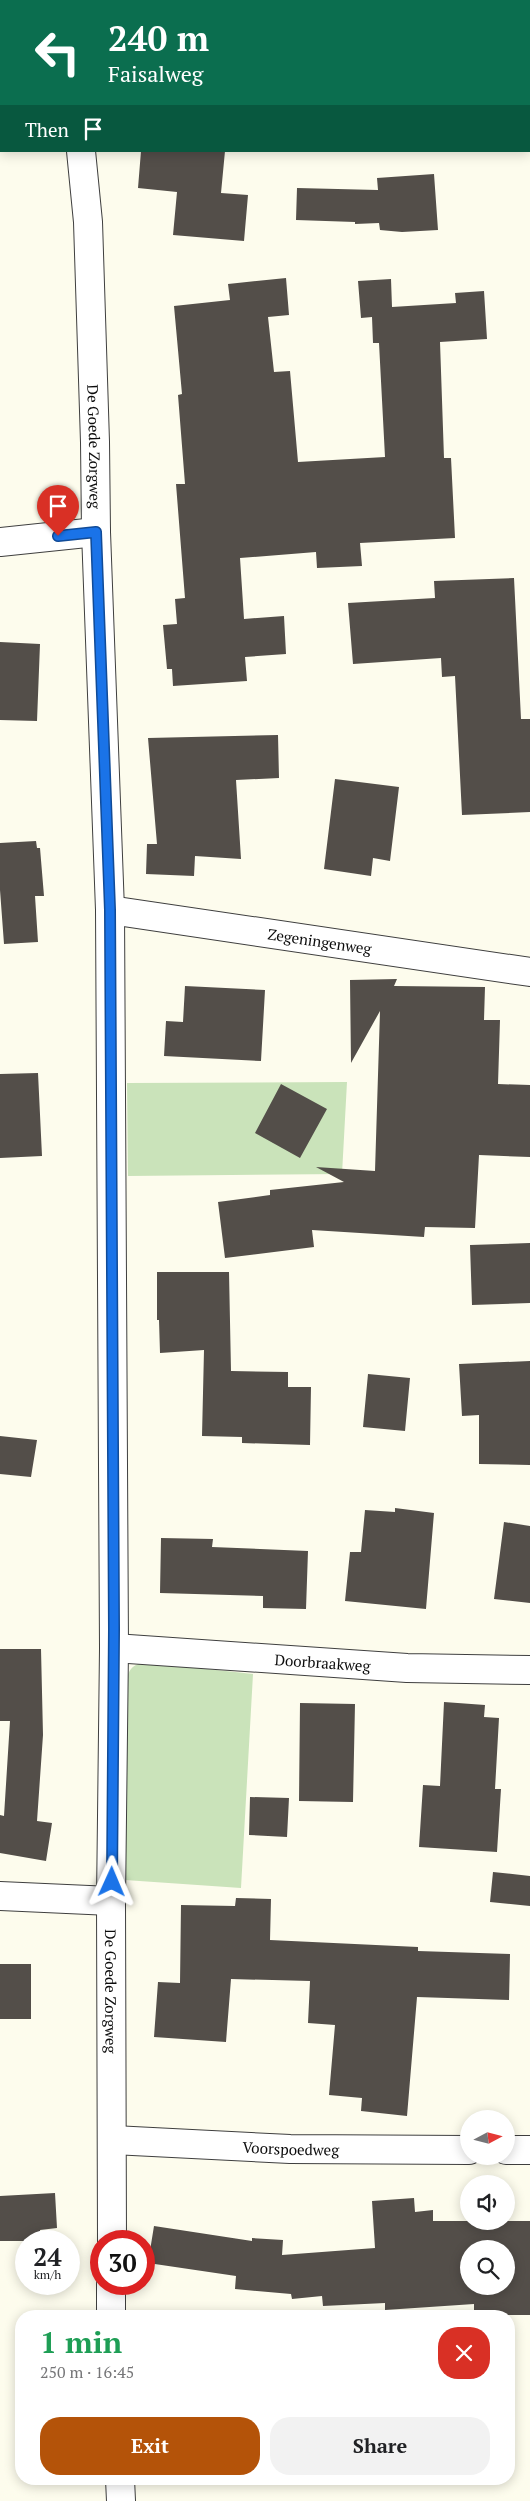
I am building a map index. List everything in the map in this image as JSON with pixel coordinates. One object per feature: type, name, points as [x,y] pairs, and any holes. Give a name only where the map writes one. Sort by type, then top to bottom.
[{"type":"street","name":"De Goede Zorgweg","points":[[82,152],[88,222],[96,532],[110,910],[114,1648],[111,1901],[112,2230]]},
{"type":"street","points":[[0,542],[96,532]]},
{"type":"street","name":"Zegeningenweg","points":[[110,910],[530,972]]},
{"type":"street","name":"Doorbraakweg","points":[[114,1648],[407,1668],[530,1670]]},
{"type":"street","points":[[0,1896],[111,1901]]},
{"type":"street","name":"Voorspoedweg","points":[[113,2140],[290,2149],[460,2150]]},
{"type":"street","points":[[515,2150],[530,2150]]},
{"type":"street","points":[[111,2295],[111,2310]]},
{"type":"street","points":[[121,2485],[122,2501]]},
{"type":"green space","points":[[347,1082],[342,1174],[128,1176],[127,1083]]},
{"type":"green space","points":[[144,1662],[253,1674],[241,1888],[125,1880],[126,1685],[130,1670]]},
{"type":"building","points":[[141,152],[225,152],[221,193],[248,195],[244,241],[173,235],[177,192],[138,188]]},
{"type":"building","points":[[434,174],[438,230],[402,232],[380,230],[379,223],[355,224],[355,222],[296,220],[297,188],[378,190],[377,178]]},
{"type":"building","points":[[286,278],[289,315],[268,317],[274,372],[290,371],[298,462],[385,457],[379,343],[373,343],[372,317],[361,318],[358,281],[391,279],[392,307],[456,303],[455,293],[484,291],[487,339],[440,342],[444,458],[451,458],[455,538],[360,543],[362,566],[317,568],[316,552],[240,558],[244,619],[284,616],[286,654],[245,657],[247,681],[173,686],[172,669],[167,669],[163,625],[177,624],[175,599],[185,598],[176,484],[185,484],[178,395],[182,394],[174,306],[230,300],[228,284]]},
{"type":"building","points":[[514,578],[521,719],[530,719],[530,812],[462,815],[455,676],[442,677],[441,658],[353,664],[348,603],[435,598],[434,581]]},
{"type":"building","points":[[0,642],[40,644],[37,721],[0,720]]},
{"type":"building","points":[[278,735],[279,778],[236,780],[241,859],[195,856],[194,876],[146,874],[147,844],[157,844],[148,738]]},
{"type":"building","points":[[335,779],[399,787],[390,861],[373,858],[371,876],[324,869]]},
{"type":"building","points":[[36,841],[37,848],[40,848],[44,896],[35,896],[38,942],[4,944],[0,890],[0,843]]},
{"type":"building","points":[[397,979],[394,986],[485,987],[484,1020],[500,1020],[498,1084],[530,1085],[530,1157],[479,1155],[475,1228],[425,1227],[424,1237],[312,1230],[314,1247],[225,1258],[218,1202],[270,1195],[270,1190],[344,1182],[316,1167],[375,1171],[380,1011],[351,1063],[350,980]]},
{"type":"building","points":[[185,986],[265,990],[261,1061],[164,1056],[166,1021],[183,1022]]},
{"type":"building","points":[[38,1073],[42,1156],[0,1158],[0,1074]]},
{"type":"building","points":[[281,1084],[327,1109],[300,1158],[255,1133]]},
{"type":"building","points":[[530,1243],[530,1303],[472,1305],[470,1245]]},
{"type":"building","points":[[157,1272],[229,1272],[231,1371],[288,1372],[288,1387],[311,1387],[310,1445],[242,1443],[242,1437],[202,1436],[204,1350],[160,1353],[159,1320],[157,1320]]},
{"type":"building","points":[[530,1361],[530,1465],[479,1464],[479,1415],[462,1416],[459,1364]]},
{"type":"building","points":[[368,1374],[410,1378],[405,1431],[363,1427]]},
{"type":"building","points":[[0,1436],[37,1440],[31,1477],[0,1474]]},
{"type":"building","points":[[395,1508],[434,1513],[426,1609],[345,1601],[350,1552],[361,1552],[365,1510],[395,1512]]},
{"type":"building","points":[[504,1522],[530,1526],[530,1603],[494,1599]]},
{"type":"building","points":[[161,1538],[213,1539],[212,1547],[308,1551],[306,1609],[263,1608],[263,1596],[160,1593]]},
{"type":"building","points":[[0,1649],[41,1649],[43,1735],[37,1821],[52,1823],[46,1861],[0,1853],[0,1815],[4,1816],[10,1721],[0,1721]]},
{"type":"building","points":[[444,1702],[485,1705],[484,1717],[499,1718],[495,1789],[501,1789],[497,1852],[419,1847],[423,1785],[440,1786]]},
{"type":"building","points":[[300,1703],[355,1704],[353,1802],[299,1801]]},
{"type":"building","points":[[250,1797],[289,1798],[287,1837],[249,1835]]},
{"type":"building","points":[[493,1872],[530,1876],[530,1906],[490,1902]]},
{"type":"building","points":[[236,1898],[271,1899],[270,1940],[418,1947],[418,1951],[510,1954],[509,2000],[417,1997],[407,2116],[361,2111],[362,2098],[329,2095],[335,2025],[308,2023],[310,1981],[231,1979],[226,2042],[154,2037],[158,1982],[180,1983],[181,1905],[235,1906]]},
{"type":"building","points":[[0,1964],[31,1964],[31,2019],[0,2019]]},
{"type":"building","points":[[55,2193],[57,2228],[15,2230],[15,2241],[0,2241],[0,2196]]},
{"type":"building","points":[[414,2198],[415,2212],[433,2210],[433,2221],[460,2221],[460,2230],[515,2230],[515,2221],[530,2221],[530,2315],[515,2315],[515,2310],[474,2310],[474,2304],[385,2310],[385,2303],[323,2306],[322,2296],[292,2299],[291,2294],[235,2289],[236,2276],[155,2264],[154,2226],[252,2241],[252,2238],[283,2240],[282,2255],[375,2248],[372,2201]]},
{"type":"route","points":[[58,536],[96,532],[110,910],[114,1629],[112,1882]]}]
